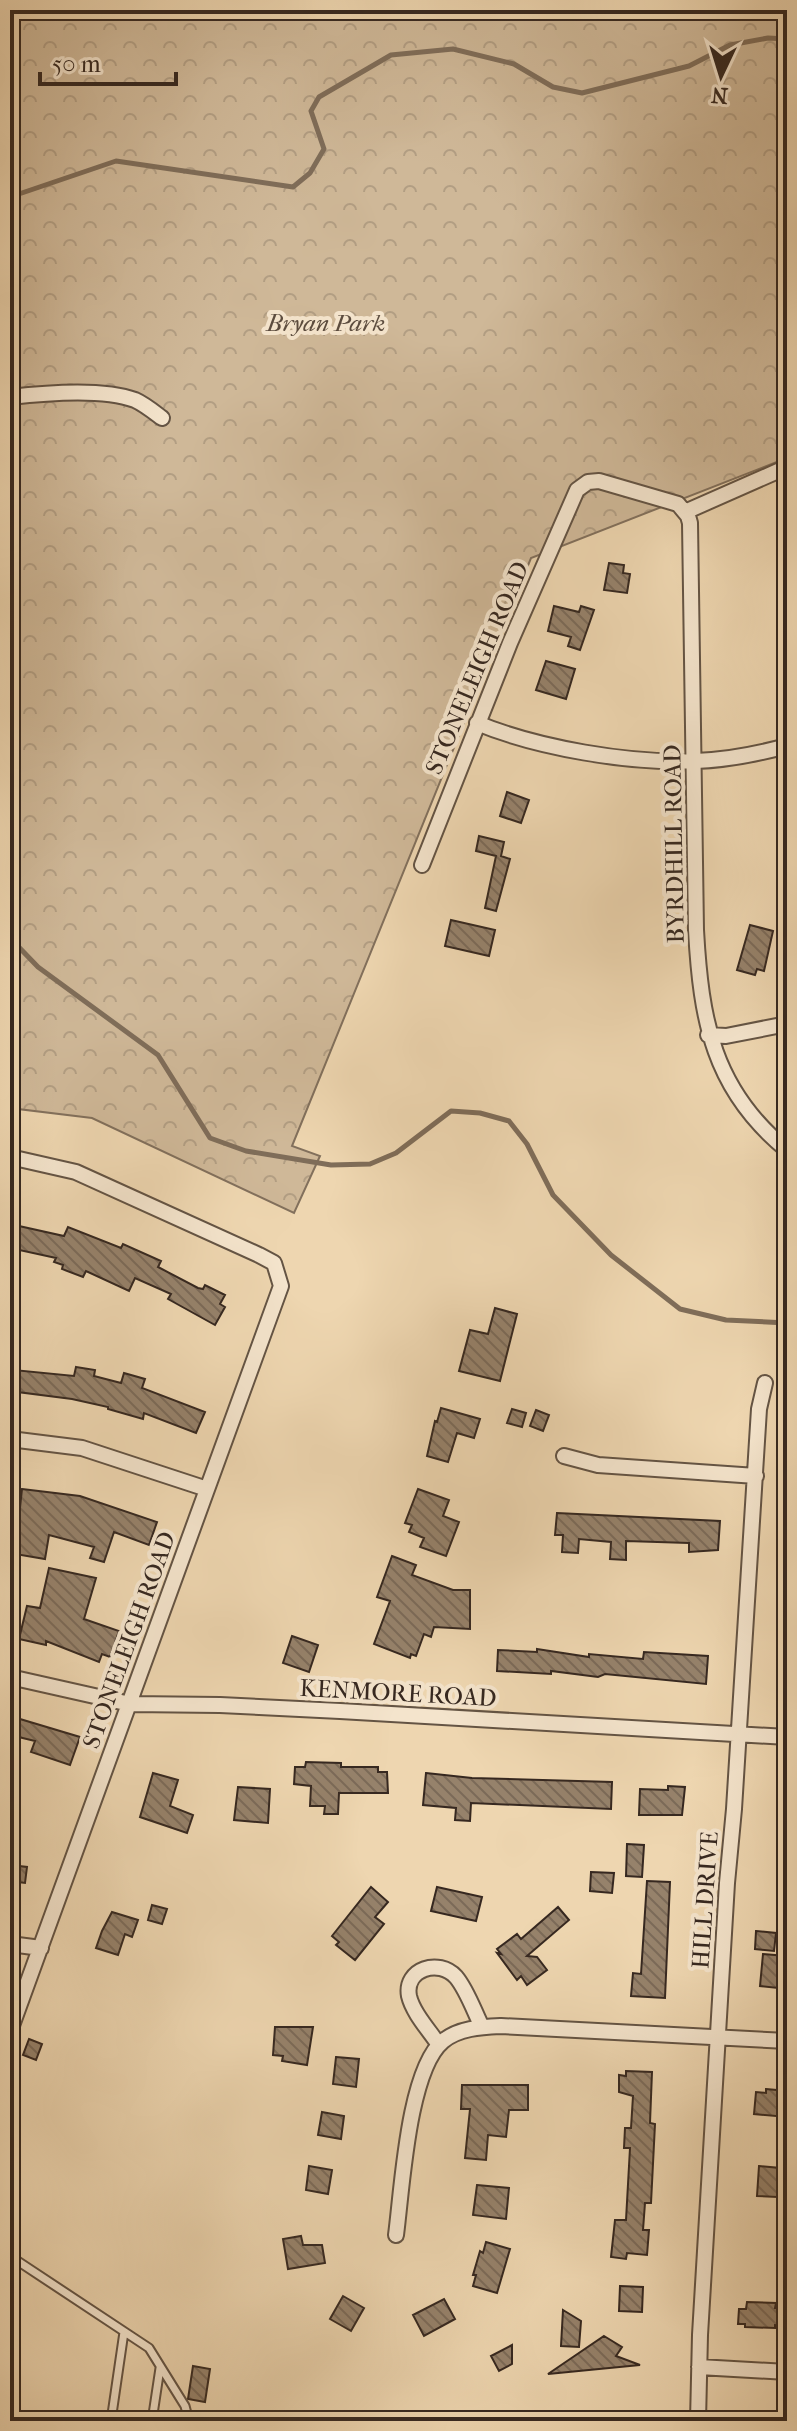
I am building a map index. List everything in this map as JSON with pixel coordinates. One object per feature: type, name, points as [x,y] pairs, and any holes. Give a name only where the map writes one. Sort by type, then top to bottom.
[{"type":"street","points":[[10,397],[47,393],[102,394],[135,400],[162,418]]},
{"type":"street","points":[[685,512],[787,467]]},
{"type":"street","name":"STONELEIGH ROAD","points":[[422,865],[477,723],[577,490],[588,482],[599,481],[678,504],[685,512]]},
{"type":"street","name":"BYRDHILL ROAD","points":[[685,512],[690,523],[692,569],[697,941],[708,1035],[734,1091],[757,1122],[787,1150]]},
{"type":"street","points":[[477,723],[540,743],[624,757],[694,761],[747,756],[787,746]]},
{"type":"street","points":[[708,1035],[726,1036],[787,1024]]},
{"type":"street","name":"STONELEIGH ROAD","points":[[10,1157],[76,1172],[274,1263],[281,1286],[10,2031]]},
{"type":"street","name":"HILL DRIVE","points":[[698,2421],[717,2038],[759,1409],[765,1383]]},
{"type":"street","points":[[10,1439],[82,1448],[207,1489]]},
{"type":"street","points":[[564,1456],[598,1465],[756,1476]]},
{"type":"street","name":"KENMORE ROAD","points":[[10,1677],[130,1704],[280,1708],[787,1737]]},
{"type":"street","points":[[10,1944],[41,1948]]},
{"type":"street","points":[[439,2045],[414,2007],[409,1990],[412,1979],[419,1971],[429,1967],[447,1969],[457,1979],[482,2027]]},
{"type":"street","points":[[396,2235],[418,2081],[439,2045],[453,2034],[501,2026],[787,2041]]},
{"type":"street","points":[[699,2367],[787,2372]]},
{"type":"lane","points":[[10,2256],[149,2348],[185,2406],[189,2421]]},
{"type":"lane","points":[[111,2421],[124,2332]]},
{"type":"lane","points":[[152,2421],[160,2366]]},
{"type":"green space","name":"Bryan Park","points":[[10,10],[787,10],[787,458],[531,558],[292,1146],[320,1156],[294,1213],[92,1118],[10,1108]]},
{"type":"building","points":[[609,563],[624,565],[623,573],[630,574],[627,593],[604,590]]},
{"type":"building","points":[[554,606],[579,612],[581,606],[594,610],[580,650],[568,646],[571,637],[548,631]]},
{"type":"building","points":[[546,661],[575,669],[566,699],[536,690]]},
{"type":"building","points":[[507,792],[529,800],[521,823],[500,816]]},
{"type":"building","points":[[479,836],[504,842],[501,856],[510,859],[496,911],[485,908],[496,856],[476,851]]},
{"type":"building","points":[[451,920],[495,930],[489,956],[445,946]]},
{"type":"building","points":[[750,925],[773,931],[764,971],[757,969],[755,975],[737,970]]},
{"type":"building","points":[[10,1224],[64,1236],[68,1227],[121,1248],[123,1244],[161,1261],[158,1267],[198,1288],[203,1289],[205,1285],[225,1295],[220,1304],[225,1307],[215,1325],[168,1299],[171,1294],[135,1278],[129,1291],[86,1271],[83,1277],[62,1269],[63,1265],[54,1262],[56,1258],[10,1248]]},
{"type":"building","points":[[495,1308],[517,1314],[500,1381],[459,1371],[470,1330],[488,1334]]},
{"type":"building","points":[[76,1367],[95,1370],[94,1376],[121,1383],[124,1373],[145,1379],[142,1388],[205,1412],[196,1433],[144,1413],[143,1419],[72,1399],[10,1391],[10,1377],[13,1378],[14,1370],[74,1376]]},
{"type":"building","points":[[441,1408],[480,1419],[474,1438],[457,1433],[448,1462],[427,1456]]},
{"type":"building","points":[[512,1409],[526,1413],[522,1427],[507,1423]]},
{"type":"building","points":[[536,1410],[549,1415],[543,1431],[530,1426]]},
{"type":"building","points":[[22,1489],[80,1496],[157,1522],[149,1545],[114,1532],[104,1562],[90,1558],[94,1547],[49,1535],[45,1559],[15,1554]]},
{"type":"building","points":[[418,1489],[449,1500],[443,1516],[459,1522],[446,1556],[420,1547],[424,1538],[409,1532],[412,1525],[405,1523]]},
{"type":"building","points":[[557,1513],[720,1521],[718,1550],[689,1552],[689,1543],[626,1541],[626,1560],[610,1559],[611,1542],[579,1539],[578,1553],[562,1552],[563,1535],[555,1535]]},
{"type":"building","points":[[392,1556],[416,1565],[412,1575],[453,1590],[470,1590],[470,1629],[434,1627],[431,1637],[424,1634],[416,1656],[411,1654],[410,1658],[374,1644],[390,1601],[377,1597]]},
{"type":"building","points":[[49,1568],[96,1578],[84,1619],[119,1631],[110,1657],[102,1654],[99,1662],[46,1641],[46,1645],[19,1639],[27,1606],[40,1608]]},
{"type":"building","points":[[292,1636],[318,1645],[309,1672],[283,1663]]},
{"type":"building","points":[[537,1649],[589,1657],[589,1654],[643,1659],[644,1652],[708,1656],[706,1684],[605,1674],[598,1677],[551,1671],[551,1674],[497,1671],[498,1650],[537,1652]]},
{"type":"building","points":[[10,1716],[80,1737],[70,1765],[31,1752],[35,1741],[10,1735]]},
{"type":"building","points":[[306,1762],[341,1763],[341,1767],[378,1767],[378,1772],[387,1772],[388,1793],[339,1793],[338,1814],[324,1814],[325,1806],[310,1806],[311,1786],[294,1784],[295,1767],[305,1767]]},
{"type":"building","points":[[153,1773],[178,1780],[170,1806],[193,1815],[187,1833],[140,1817]]},
{"type":"building","points":[[426,1773],[472,1778],[612,1782],[611,1809],[471,1803],[470,1821],[455,1820],[456,1808],[423,1805]]},
{"type":"building","points":[[668,1786],[685,1787],[682,1815],[639,1815],[640,1789],[668,1790]]},
{"type":"building","points":[[238,1787],[270,1789],[268,1823],[234,1820]]},
{"type":"building","points":[[627,1844],[644,1845],[642,1877],[626,1876]]},
{"type":"building","points":[[10,1865],[27,1867],[25,1883],[10,1881]]},
{"type":"building","points":[[591,1872],[614,1873],[612,1893],[590,1891]]},
{"type":"building","points":[[647,1881],[670,1882],[665,1998],[631,1996],[633,1973],[641,1974]]},
{"type":"building","points":[[371,1887],[388,1902],[375,1917],[384,1924],[355,1960],[336,1945],[339,1942],[332,1936]]},
{"type":"building","points":[[437,1887],[482,1897],[476,1921],[431,1911]]},
{"type":"building","points":[[152,1905],[167,1909],[162,1924],[148,1920]]},
{"type":"building","points":[[558,1907],[569,1920],[527,1956],[537,1957],[547,1970],[527,1985],[521,1976],[517,1980],[497,1949],[517,1934],[521,1939]]},
{"type":"building","points":[[112,1912],[138,1920],[132,1937],[125,1934],[118,1955],[96,1948]]},
{"type":"building","points":[[756,1931],[776,1933],[774,1951],[755,1949]]},
{"type":"building","points":[[763,1954],[786,1956],[787,1989],[760,1986]]},
{"type":"building","points":[[275,2027],[313,2027],[307,2065],[282,2061],[283,2056],[273,2055]]},
{"type":"building","points":[[29,2039],[42,2044],[36,2060],[23,2055]]},
{"type":"building","points":[[336,2057],[359,2059],[356,2087],[333,2084]]},
{"type":"building","points":[[626,2071],[652,2072],[650,2123],[655,2124],[651,2203],[645,2203],[643,2230],[649,2230],[647,2255],[627,2253],[626,2259],[611,2257],[615,2220],[626,2220],[630,2148],[624,2148],[625,2128],[631,2128],[633,2096],[619,2092],[619,2075],[626,2076]]},
{"type":"building","points":[[462,2085],[528,2085],[528,2110],[509,2110],[506,2137],[488,2135],[486,2160],[465,2158],[470,2109],[461,2109]]},
{"type":"building","points":[[766,2089],[787,2091],[787,2117],[754,2114],[756,2092],[766,2093]]},
{"type":"building","points":[[322,2112],[344,2116],[341,2139],[318,2135]]},
{"type":"building","points":[[309,2166],[332,2170],[328,2194],[306,2190]]},
{"type":"building","points":[[759,2166],[780,2168],[777,2197],[757,2196]]},
{"type":"building","points":[[477,2185],[509,2188],[506,2219],[473,2215]]},
{"type":"building","points":[[301,2236],[303,2245],[322,2245],[325,2263],[288,2269],[283,2239]]},
{"type":"building","points":[[486,2242],[510,2249],[497,2293],[473,2286],[480,2251],[483,2253]]},
{"type":"building","points":[[620,2286],[643,2287],[642,2312],[619,2311]]},
{"type":"building","points":[[343,2296],[364,2308],[351,2331],[330,2319]]},
{"type":"building","points":[[444,2299],[455,2319],[424,2336],[413,2315]]},
{"type":"building","points":[[747,2302],[776,2303],[775,2308],[786,2309],[786,2326],[745,2327],[745,2324],[738,2324],[739,2309],[746,2309]]},
{"type":"building","points":[[563,2310],[581,2321],[579,2347],[561,2346]]},
{"type":"building","points":[[604,2336],[622,2347],[616,2356],[640,2365],[548,2374]]},
{"type":"building","points":[[512,2345],[512,2364],[499,2371],[491,2356]]},
{"type":"building","points":[[193,2366],[210,2369],[205,2402],[188,2399]]},
{"type":"waterway","points":[[10,197],[116,161],[293,187],[310,173],[324,149],[311,111],[319,97],[391,55],[453,49],[514,64],[553,87],[582,93],[689,66],[730,45],[768,38],[787,39]]},
{"type":"waterway","points":[[10,938],[38,967],[158,1055],[210,1138],[246,1151],[331,1165],[370,1164],[396,1153],[451,1111],[480,1113],[509,1121],[527,1144],[553,1195],[611,1255],[680,1309],[726,1320],[787,1323]]}]
